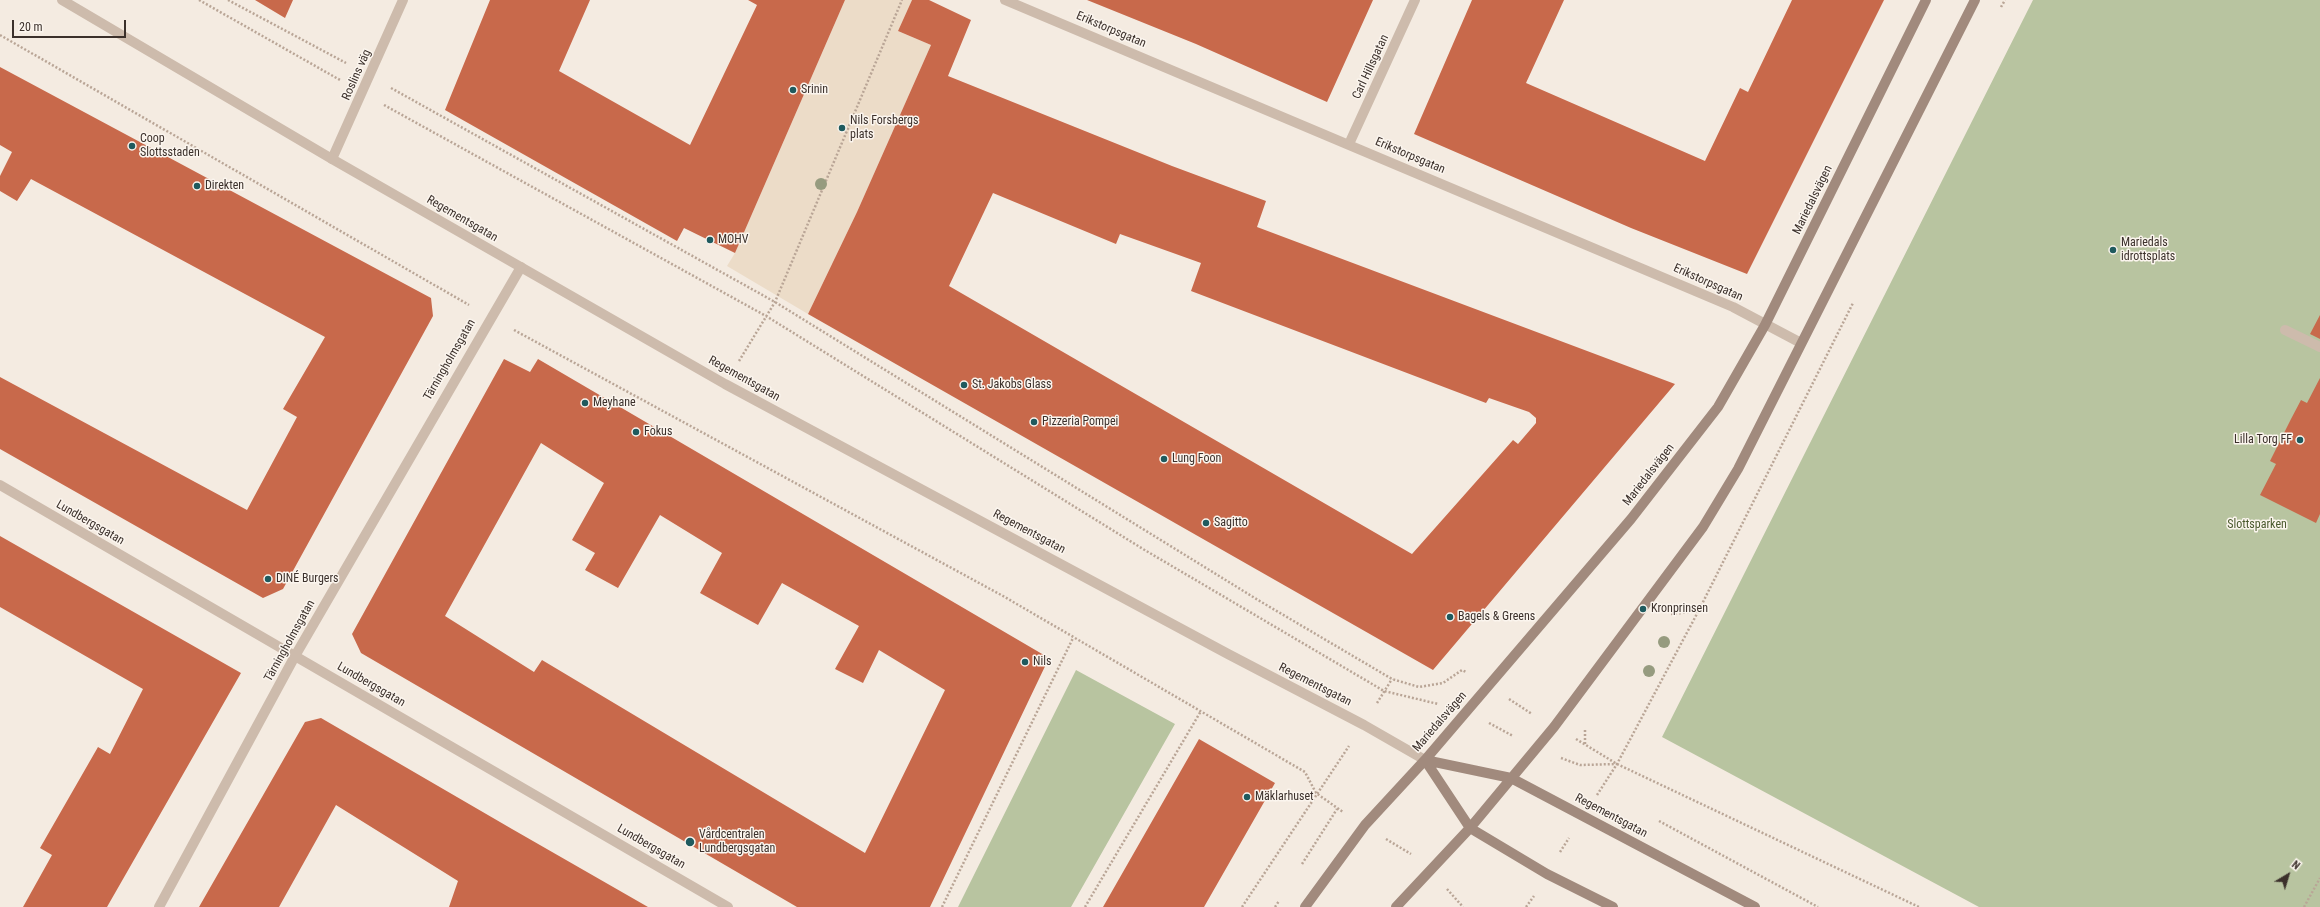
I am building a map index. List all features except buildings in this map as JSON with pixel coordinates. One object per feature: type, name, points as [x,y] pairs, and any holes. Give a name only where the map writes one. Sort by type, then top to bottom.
[{"type":"main road","name":"Mariedalsvägen","points":[[1305,907],[1364,825],[1425,760],[1631,519],[1718,407],[1765,325],[1926,0]]},
{"type":"main road","points":[[1396,907],[1429,870],[1470,828],[1554,727],[1703,527],[1738,469],[1975,0]]},
{"type":"main road","name":"Regementsgatan","points":[[1425,760],[1511,778],[1755,907]]},
{"type":"main road","name":"Regementsgatan","points":[[1425,760],[1470,828],[1547,874],[1613,907]]},
{"type":"street","name":"Regementsgatan","points":[[62,0],[332,160],[725,384],[1228,654],[1364,725],[1425,760]]},
{"type":"street","name":"Roslins väg","points":[[332,160],[371,76],[403,0]]},
{"type":"street","name":"Erikstorpsgatan","points":[[1005,0],[1733,307],[1801,343]]},
{"type":"street","name":"Carl Hillsgatan","points":[[1349,144],[1415,0]]},
{"type":"street","name":"Tärningholmsgatan","points":[[159,907],[295,656],[490,317],[521,267]]},
{"type":"street","points":[[2285,330],[2320,347]]},
{"type":"street","name":"Lundbergsgatan","points":[[0,485],[728,907]]},
{"type":"path","points":[[199,0],[363,93],[766,316],[1143,549],[1384,691],[1467,711],[1536,749],[1580,765],[1617,764]]},
{"type":"path","points":[[228,0],[371,76],[775,302],[1258,600],[1392,679],[1419,687],[1442,683],[1462,670],[1617,764],[1919,907]]},
{"type":"path","points":[[725,384],[775,302],[902,0]]},
{"type":"path","points":[[0,35],[490,317],[1003,596],[1305,772],[1316,793],[1337,809],[1414,856],[1463,907]]},
{"type":"path","points":[[1671,614],[1699,610]]},
{"type":"path","points":[[942,907],[1073,638]]},
{"type":"path","points":[[1085,907],[1200,711]]},
{"type":"path","points":[[1585,744],[1586,725]]},
{"type":"path","points":[[1242,907],[1316,793]]},
{"type":"path","points":[[1301,866],[1337,809]]},
{"type":"path","points":[[1659,821],[1818,907]]},
{"type":"path","points":[[2304,907],[2320,878]]},
{"type":"path","points":[[1275,907],[1280,900]]},
{"type":"green space","name":"Mariedals idrottsplats","points":[[2033,0],[2320,0],[2320,907],[1979,907],[1662,737]]},
{"type":"green space","points":[[1076,670],[1175,724],[1071,907],[958,907]]},
{"type":"shaded area","name":"Nils Forsbergs plats","points":[[845,0],[912,0],[898,31],[931,45],[857,212],[808,314],[727,266],[735,253]]},
{"type":"place","name":"Srinin","points":[[793,90]]},
{"type":"place","name":"Nils Forsbergs plats","points":[[842,128]]},
{"type":"place","name":"Coop Slottsstaden","points":[[132,146]]},
{"type":"place","name":"Direkten","points":[[197,186]]},
{"type":"place","name":"MOHV","points":[[710,240]]},
{"type":"place","name":"Mariedals idrottsplats","points":[[2113,250]]},
{"type":"place","name":"St. Jakobs Glass","points":[[964,385]]},
{"type":"place","name":"Meyhane","points":[[585,403]]},
{"type":"place","name":"Pizzeria Pompei","points":[[1034,422]]},
{"type":"place","name":"Fokus","points":[[636,432]]},
{"type":"place","name":"Lilla Torg FF","points":[[2300,440]]},
{"type":"place","name":"Lung Foon","points":[[1164,459]]},
{"type":"place","name":"Sagitto","points":[[1206,523]]},
{"type":"place","name":"DINÉ Burgers","points":[[268,579]]},
{"type":"place","name":"Kronprinsen","points":[[1643,609]]},
{"type":"place","name":"Bagels & Greens","points":[[1450,617]]},
{"type":"place","name":"Nils","points":[[1025,662]]},
{"type":"place","name":"Mäklarhuset","points":[[1247,797]]},
{"type":"place","name":"Vårdcentralen Lundbergsgatan","points":[[690,842]]},
{"type":"park label","name":"Slottsparken","points":[[2257,525]]}]
